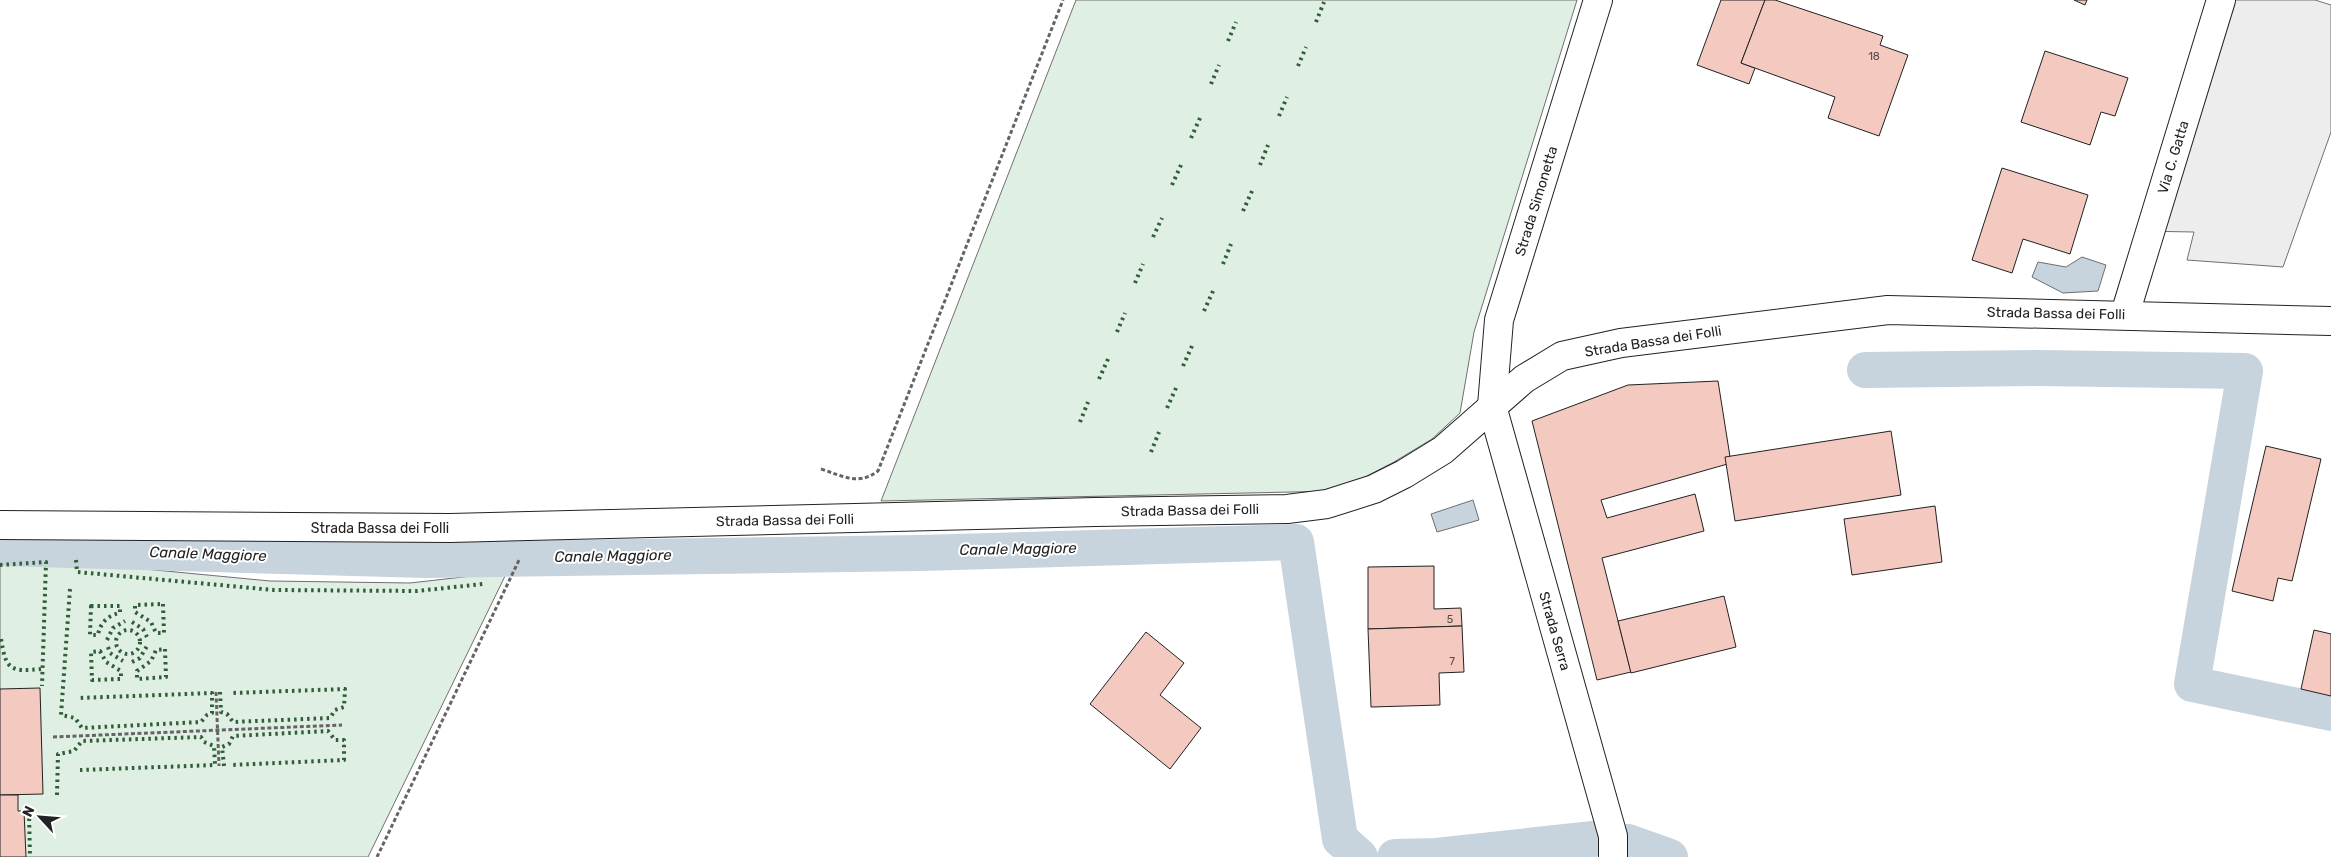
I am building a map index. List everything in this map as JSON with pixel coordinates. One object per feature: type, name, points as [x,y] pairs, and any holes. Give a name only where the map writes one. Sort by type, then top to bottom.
[{"type":"street","name":"Strada Simonetta","points":[[1492,406],[1499,320],[1598,0]]},
{"type":"street","name":"Via C. Gatta","points":[[2125,314],[2221,0]]},
{"type":"street","name":"Strada Bassa dei Folli","points":[[0,525],[450,528],[1287,509],[1327,504],[1374,489],[1404,474],[1443,450],[1524,379],[1562,356],[1621,343],[1888,310],[2125,314],[2331,321]]},
{"type":"street","name":"Strada Serra","points":[[1492,406],[1613,836],[1612,857]]},
{"type":"path","points":[[821,469],[851,479],[868,478],[878,471],[1063,0]]},
{"type":"path","points":[[377,857],[514,573]]},
{"type":"path","points":[[216,692],[220,766]]},
{"type":"path","points":[[53,737],[342,725]]},
{"type":"green space","points":[[1076,0],[1577,0],[1474,332],[1460,413],[1432,439],[1394,462],[1338,491],[881,501]]},
{"type":"green space","points":[[71,555],[134,568],[270,581],[410,583],[507,572],[368,857],[0,857],[0,557]]},
{"type":"shaded area","points":[[2209,0],[2315,0],[2331,5],[2331,132],[2283,267],[2187,260],[2194,232],[2138,231]]},
{"type":"shaded area","points":[[2082,257],[2106,265],[2098,291],[2063,293],[2032,277],[2038,262],[2066,267]]},
{"type":"shaded area","points":[[1473,500],[1479,520],[1437,532],[1431,514]]},
{"type":"building","points":[[1721,0],[1765,0],[1741,63],[1755,68],[1749,84],[1697,65]]},
{"type":"building","points":[[1765,0],[1775,0],[1883,36],[1880,45],[1908,55],[1879,136],[1828,118],[1835,97],[1741,63]]},
{"type":"building","points":[[2074,0],[2087,0],[2085,5]]},
{"type":"building","points":[[2045,51],[2128,78],[2115,116],[2101,112],[2090,145],[2021,122]]},
{"type":"building","points":[[2002,168],[2088,195],[2070,254],[2023,239],[2012,273],[1972,260]]},
{"type":"building","points":[[1718,381],[1731,463],[1601,500],[1607,518],[1695,494],[1704,531],[1602,558],[1631,672],[1597,680],[1532,421],[1628,385]]},
{"type":"building","points":[[1891,431],[1901,495],[1735,521],[1725,457]]},
{"type":"building","points":[[2266,446],[2321,459],[2292,581],[2278,578],[2273,601],[2232,591]]},
{"type":"building","points":[[1935,506],[1942,562],[1852,575],[1844,519]]},
{"type":"building","points":[[1434,566],[1434,609],[1461,608],[1462,626],[1368,629],[1368,567]]},
{"type":"building","points":[[1724,596],[1736,647],[1631,673],[1618,621]]},
{"type":"building","points":[[1462,626],[1464,672],[1439,673],[1440,705],[1371,707],[1368,629]]},
{"type":"building","points":[[2314,630],[2331,634],[2331,696],[2301,689]]},
{"type":"building","points":[[1146,632],[1184,663],[1160,695],[1201,728],[1170,769],[1090,704]]},
{"type":"building","points":[[40,688],[43,794],[0,795],[0,689]]},
{"type":"building","points":[[0,795],[18,795],[18,811],[24,811],[26,857],[0,857]]},
{"type":"waterway","points":[[1865,370],[2038,368],[2245,371],[2192,684],[2331,713]]},
{"type":"waterway","name":"Canale Maggiore","points":[[0,548],[426,560],[920,553],[1296,542],[1340,839],[1360,857]]},
{"type":"waterway","points":[[1395,857],[1436,856],[1593,839]]},
{"type":"waterway","points":[[1628,842],[1670,857]]},
{"type":"hedge","points":[[1316,22],[1324,2]]},
{"type":"hedge","points":[[1228,41],[1236,22]]},
{"type":"hedge","points":[[1298,66],[1306,47]]},
{"type":"hedge","points":[[1211,84],[1219,65]]},
{"type":"hedge","points":[[1279,116],[1287,97]]},
{"type":"hedge","points":[[1191,138],[1200,118]]},
{"type":"hedge","points":[[1260,165],[1268,145]]},
{"type":"hedge","points":[[1172,185],[1181,165]]},
{"type":"hedge","points":[[1243,211],[1252,191]]},
{"type":"hedge","points":[[1153,237],[1162,218]]},
{"type":"hedge","points":[[1223,264],[1231,244]]},
{"type":"hedge","points":[[1135,283],[1143,264]]},
{"type":"hedge","points":[[1204,311],[1213,291]]},
{"type":"hedge","points":[[1117,332],[1125,313]]},
{"type":"hedge","points":[[1183,366],[1192,346]]},
{"type":"hedge","points":[[1099,379],[1108,359]]},
{"type":"hedge","points":[[1167,408],[1176,388]]},
{"type":"hedge","points":[[1080,422],[1088,402]]},
{"type":"hedge","points":[[1151,452],[1159,432]]},
{"type":"hedge","points":[[76,560],[77,572],[274,590],[417,591],[483,584]]},
{"type":"hedge","points":[[0,565],[46,562],[42,686]]},
{"type":"hedge","points":[[70,589],[61,715],[75,718],[82,728],[201,722],[207,715],[212,713],[212,693],[79,698]]},
{"type":"hedge","points":[[163,604],[164,633],[156,633],[151,622],[135,612],[135,605],[163,604]]},
{"type":"hedge","points":[[91,606],[120,606],[120,613],[105,620],[98,635],[90,635],[91,606]]},
{"type":"hedge","points":[[107,640],[113,628],[125,621]]},
{"type":"hedge","points":[[132,622],[143,629],[147,637]]},
{"type":"hedge","points":[[128,630],[136,634],[140,642],[136,650],[128,654],[120,650],[116,642],[120,634],[128,630]]},
{"type":"hedge","points":[[1,639],[5,657],[11,667],[22,670],[41,669]]},
{"type":"hedge","points":[[132,662],[140,658],[147,646]]},
{"type":"hedge","points":[[108,647],[110,653],[123,661]]},
{"type":"hedge","points":[[165,649],[166,677],[137,679],[137,671],[151,661],[156,650],[165,649]]},
{"type":"hedge","points":[[100,651],[106,662],[121,671],[121,679],[92,680],[91,652],[100,651]]},
{"type":"hedge","points":[[220,692],[221,712],[227,714],[233,722],[330,718],[335,710],[344,707],[345,689],[232,693]]},
{"type":"hedge","points":[[224,766],[222,747],[229,744],[233,736],[328,731],[335,740],[344,740],[344,760],[231,765]]},
{"type":"hedge","points":[[57,795],[58,754],[74,751],[82,741],[201,737],[204,742],[214,746],[215,765],[80,770]]},
{"type":"hedge","points":[[29,812],[30,857]]}]
